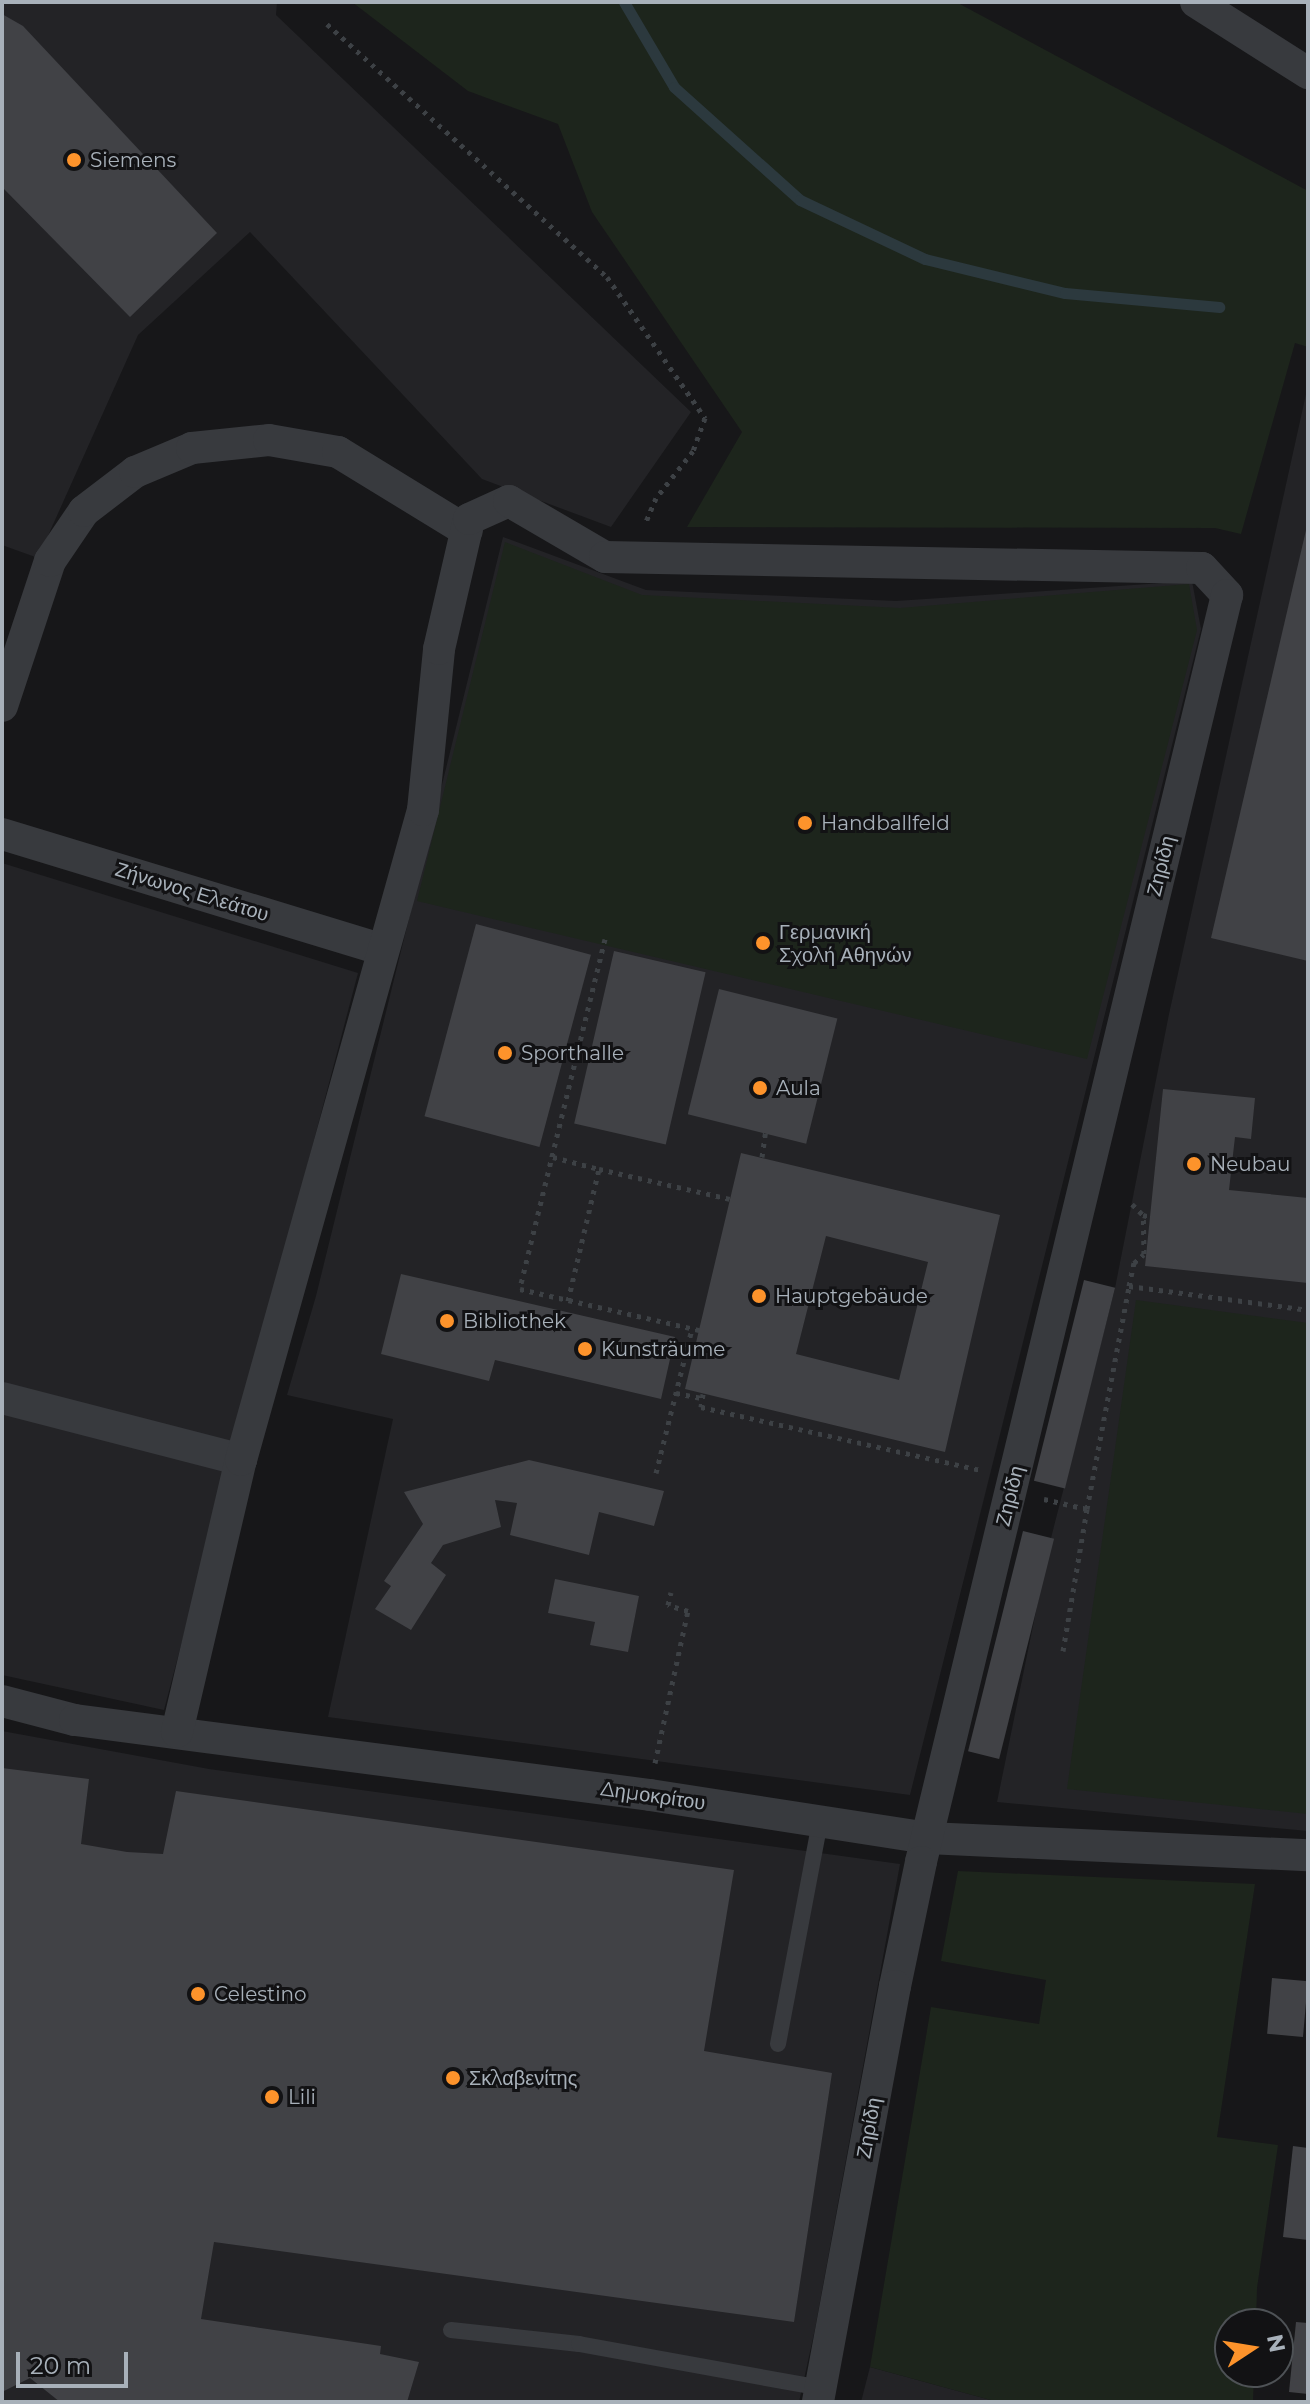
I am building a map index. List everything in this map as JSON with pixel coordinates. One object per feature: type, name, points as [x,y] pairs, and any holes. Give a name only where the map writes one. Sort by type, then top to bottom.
[{"type":"street","points":[[1196,2],[1308,73]]},
{"type":"street","points":[[2,706],[50,561],[84,511],[135,472],[192,448],[269,440],[338,452],[467,531]]},
{"type":"street","points":[[177,1732],[241,1460],[423,810],[439,649],[469,519],[509,501],[605,557],[633,557]]},
{"type":"street","name":"Ζηρίδη","points":[[633,557],[1202,568],[1227,595],[927,1838],[895,1986],[820,2395]]},
{"type":"street","name":"Ζήνωνος Ελεάτου","points":[[2,834],[383,950]]},
{"type":"street","points":[[2,1398],[241,1460]]},
{"type":"street","name":"Δημοκρίτου","points":[[2,1701],[75,1720],[650,1795],[927,1838],[1308,1855]]},
{"type":"lane","points":[[778,2044],[820,1821]]},
{"type":"lane","points":[[451,2330],[579,2344],[820,2395]]},
{"type":"path","points":[[327,24],[607,277],[705,418],[693,451],[656,498],[633,557]]},
{"type":"path","points":[[605,939],[520,1289],[696,1330],[656,1473]]},
{"type":"path","points":[[762,1157],[766,1130]]},
{"type":"path","points":[[553,1157],[730,1199]]},
{"type":"path","points":[[568,1301],[599,1169]]},
{"type":"path","points":[[1063,1651],[1129,1286],[1134,1263],[1144,1254],[1147,1216],[1132,1204]]},
{"type":"path","points":[[1129,1286],[1308,1310]]},
{"type":"path","points":[[676,1393],[703,1396],[701,1407],[993,1472]]},
{"type":"path","points":[[1035,1497],[1087,1509]]},
{"type":"path","points":[[650,1795],[688,1611],[668,1605],[671,1592]]},
{"type":"shaded area","points":[[2,2],[277,2],[276,15],[691,412],[611,527],[482,479],[250,232],[138,335],[38,558],[2,545]]},
{"type":"shaded area","points":[[352,2],[956,2],[1308,191],[1308,347],[1295,343],[1241,534],[1215,528],[687,527],[742,432],[592,212],[558,124],[468,91]]},
{"type":"shaded area","points":[[1308,385],[1308,1831],[997,1802],[1051,1538],[1115,1288],[1169,1014]]},
{"type":"shaded area","name":"Γερμανική Σχολή Αθηνών","points":[[503,537],[646,590],[896,601],[1192,581],[1201,629],[910,1795],[328,1717],[393,1419],[287,1395],[316,1296]]},
{"type":"shaded area","points":[[505,542],[642,595],[900,608],[1189,584],[1197,630],[1087,1059],[417,901]]},
{"type":"shaded area","points":[[2,863],[358,973],[164,1710],[2,1675]]},
{"type":"shaded area","points":[[1136,1300],[1308,1323],[1308,1814],[1067,1789]]},
{"type":"shaded area","points":[[2,1731],[209,1769],[900,1864],[799,2402],[2,2402]]},
{"type":"shaded area","points":[[958,1871],[1255,1884],[1217,2137],[1278,2145],[1256,2308],[1214,2308],[1214,2388],[1253,2388],[1253,2402],[998,2402],[870,2367],[931,2007],[1039,2024],[1046,1980],[941,1961]]},
{"type":"shaded area","points":[[870,2367],[998,2402],[861,2402]]},
{"type":"building","points":[[2,14],[23,26],[217,233],[130,317],[2,187]]},
{"type":"building","points":[[1308,526],[1308,961],[1211,938]]},
{"type":"building","name":"Sporthalle","points":[[476,924],[591,955],[539,1147],[424,1116]]},
{"type":"building","points":[[614,951],[706,972],[666,1145],[574,1123]]},
{"type":"building","name":"Aula","points":[[719,989],[837,1019],[806,1144],[688,1114]]},
{"type":"building","name":"Neubau","points":[[1163,1089],[1255,1098],[1251,1139],[1235,1137],[1229,1190],[1308,1198],[1308,1283],[1145,1266]]},
{"type":"building","name":"Hauptgebäude","points":[[741,1153],[1000,1215],[945,1452],[685,1389]],"holes":[[[826,1236],[928,1262],[899,1380],[796,1354]]]},
{"type":"building","points":[[401,1274],[675,1337],[661,1399],[495,1360],[489,1381],[381,1354]]},
{"type":"building","points":[[1084,1280],[1115,1288],[1065,1489],[1034,1481]]},
{"type":"building","points":[[529,1460],[664,1491],[654,1526],[599,1512],[589,1555],[510,1535],[517,1503],[495,1500],[501,1527],[443,1545],[431,1563],[446,1575],[411,1630],[375,1609],[391,1586],[384,1581],[423,1524],[404,1492]]},
{"type":"building","points":[[1023,1531],[1054,1539],[999,1759],[968,1751]]},
{"type":"building","points":[[555,1579],[639,1596],[628,1652],[590,1645],[595,1622],[548,1613]]},
{"type":"building","points":[[2,1768],[89,1779],[81,1844],[127,1852],[163,1854],[176,1791],[734,1870],[704,2051],[832,2073],[794,2322],[214,2242],[201,2319],[381,2346],[380,2354],[419,2362],[407,2402],[60,2402],[30,2378],[2,2392]]},
{"type":"building","points":[[1272,1978],[1308,1981],[1303,2037],[1267,2034]]},
{"type":"building","points":[[1293,2146],[1308,2148],[1308,2240],[1283,2237]]},
{"type":"building","points":[[1296,2322],[1308,2323],[1308,2394],[1289,2392],[1289,2388],[1294,2388]]},
{"type":"waterway","points":[[624,2],[674,87],[800,200],[925,259],[1065,293],[1219,307]]},
{"type":"place","name":"Siemens","points":[[74,160]]},
{"type":"place","name":"Handballfeld","points":[[805,823]]},
{"type":"place","name":"Γερμανική Σχολή Αθηνών","points":[[763,943]]},
{"type":"place","name":"Sporthalle","points":[[505,1053]]},
{"type":"place","name":"Aula","points":[[760,1088]]},
{"type":"place","name":"Neubau","points":[[1194,1164]]},
{"type":"place","name":"Hauptgebäude","points":[[759,1296]]},
{"type":"place","name":"Bibliothek","points":[[447,1321]]},
{"type":"place","name":"Kunsträume","points":[[585,1349]]},
{"type":"place","name":"Celestino","points":[[198,1994]]},
{"type":"place","name":"Σκλαβενίτης","points":[[453,2078]]},
{"type":"place","name":"Lili","points":[[272,2097]]}]
